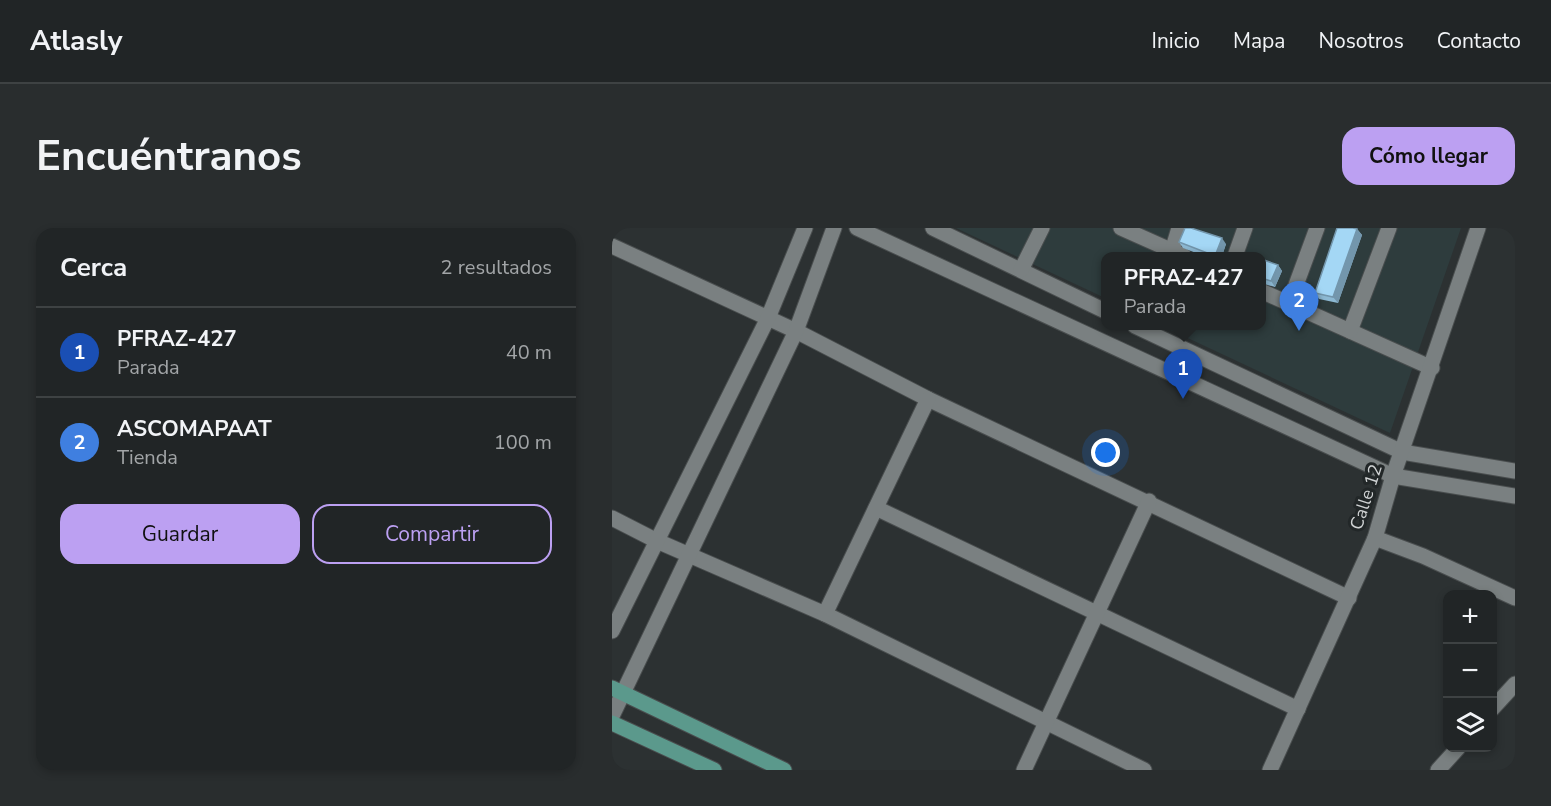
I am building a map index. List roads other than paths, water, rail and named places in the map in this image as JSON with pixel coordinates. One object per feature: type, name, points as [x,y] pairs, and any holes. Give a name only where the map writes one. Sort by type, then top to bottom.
[{"type":"main road","points":[[617,691],[784,770]]},
{"type":"main road","points":[[612,723],[714,770]]},
{"type":"street","points":[[612,631],[768,318],[805,228]]},
{"type":"street","points":[[612,716],[617,691],[690,555],[796,331],[834,228]]},
{"type":"street","points":[[857,228],[1393,476],[1515,496]]},
{"type":"street","points":[[933,228],[1101,309]]},
{"type":"street","points":[[1021,270],[1042,228]]},
{"type":"street","points":[[1121,228],[1174,252]]},
{"type":"street","points":[[1178,252],[1179,228]]},
{"type":"street","points":[[1236,252],[1245,228]]},
{"type":"street","points":[[1289,304],[1317,228]]},
{"type":"street","points":[[1350,331],[1389,228]]},
{"type":"street","name":"Calle 12","points":[[1270,770],[1375,538],[1393,476],[1432,368],[1478,228]]},
{"type":"street","points":[[612,246],[796,331],[928,399],[1149,501],[1349,598]]},
{"type":"street","points":[[1266,293],[1432,368]]},
{"type":"street","points":[[1126,352],[1134,330]]},
{"type":"street","points":[[1144,330],[1402,452],[1515,471]]},
{"type":"street","points":[[825,614],[928,399]]},
{"type":"street","points":[[1024,770],[1149,501]]},
{"type":"street","points":[[876,508],[1298,710]]},
{"type":"street","points":[[612,518],[657,541],[825,614],[1144,770]]},
{"type":"street","points":[[1375,538],[1423,556],[1515,598]]},
{"type":"street","points":[[1497,704],[1515,684]]},
{"type":"street","points":[[1438,770],[1454,752]]},
{"type":"place","name":"ASCOMAPAAT","points":[[1299,331]]},
{"type":"place","name":"PFRAZ-427","points":[[1183,399]]}]
